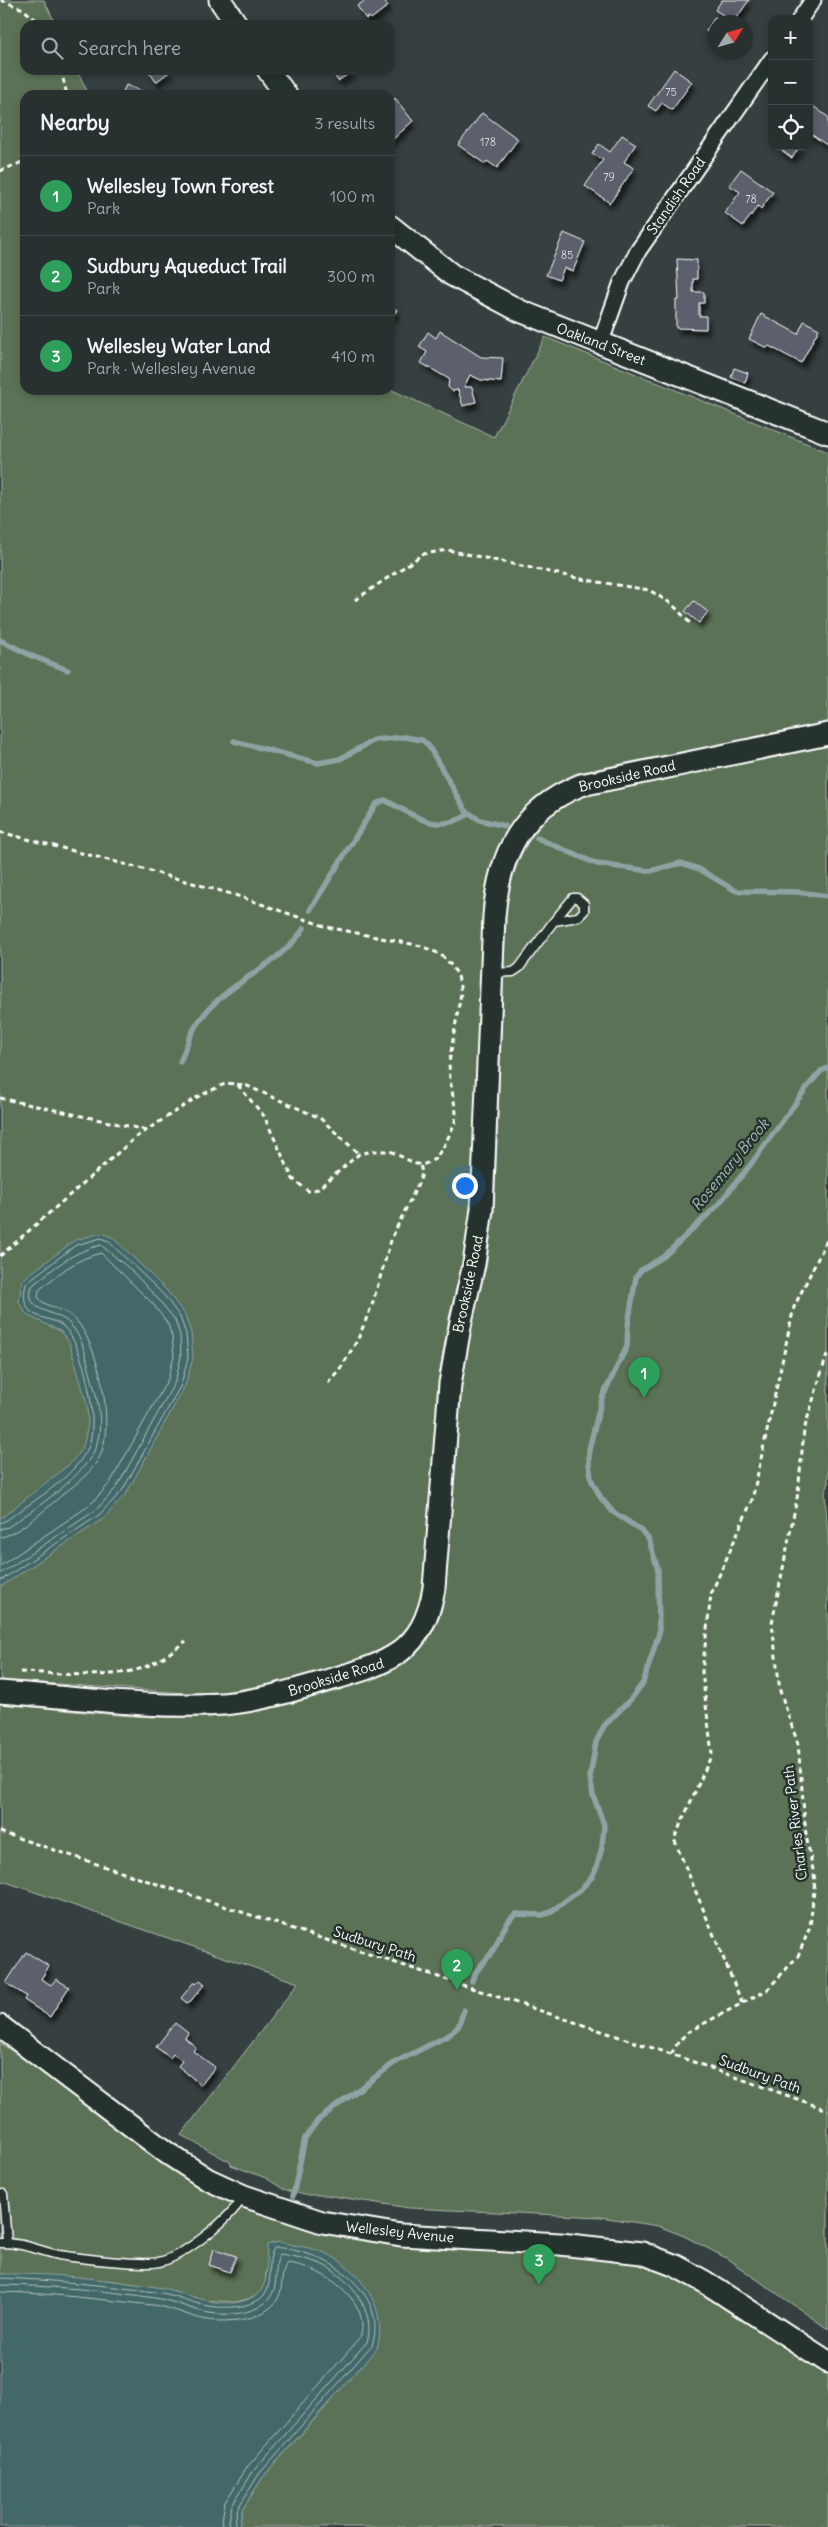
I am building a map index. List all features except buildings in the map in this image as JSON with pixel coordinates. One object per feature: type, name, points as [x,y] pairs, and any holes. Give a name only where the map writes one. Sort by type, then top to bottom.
[{"type":"street","points":[[220,0],[234,20]]},
{"type":"street","points":[[803,15],[813,0]]},
{"type":"street","name":"Standish Road","points":[[600,344],[622,282],[638,251],[771,60]]},
{"type":"street","points":[[272,75],[282,90]]},
{"type":"street","name":"Oakland Street","points":[[395,230],[437,264],[469,284],[520,311],[828,433]]},
{"type":"street","name":"Brookside Road","points":[[0,1692],[165,1704],[205,1705],[242,1702],[280,1694],[379,1665],[406,1649],[418,1634],[428,1612],[434,1588],[450,1384],[461,1321],[474,1264],[481,1217],[495,903],[506,857],[525,824],[553,798],[566,790],[596,780],[828,734]]},
{"type":"street","name":"Wellesley Avenue","points":[[0,2026],[167,2154],[207,2178],[244,2196],[322,2222],[401,2235],[560,2244],[642,2253],[676,2266],[704,2282],[828,2362]]},
{"type":"lane","points":[[492,973],[512,972],[519,968],[554,921]]},
{"type":"lane","points":[[3,2194],[3,2243],[23,2244],[69,2256],[159,2262],[174,2256],[219,2225],[244,2196]]},
{"type":"path","points":[[1,0],[23,9],[36,20]]},
{"type":"path","points":[[62,75],[66,90]]},
{"type":"path","points":[[0,171],[20,163]]},
{"type":"path","points":[[355,600],[423,554],[448,550],[586,580],[649,590],[672,604],[690,623]]},
{"type":"path","points":[[0,832],[152,871],[235,895],[328,927],[421,946],[445,958],[454,969],[460,984],[460,1000],[449,1063],[456,1112],[455,1123],[444,1146],[435,1159],[420,1164],[390,1151],[373,1151],[359,1154],[318,1189],[314,1191],[305,1189],[290,1175],[264,1116],[236,1083]]},
{"type":"path","points":[[0,1256],[112,1156],[147,1130],[212,1089],[227,1083],[236,1083],[265,1092],[320,1118],[359,1154]]},
{"type":"path","points":[[0,1098],[147,1130]]},
{"type":"path","points":[[328,1383],[349,1355],[368,1318],[392,1236],[420,1180],[422,1173],[420,1164]]},
{"type":"path","points":[[742,2003],[674,1839],[712,1754],[702,1672],[711,1594],[752,1500],[794,1307],[828,1238]]},
{"type":"path","name":"Charles River Path","points":[[671,2054],[679,2041],[688,2032],[767,1990],[798,1956],[810,1927],[815,1880],[806,1835],[798,1744],[780,1692],[772,1623],[798,1493],[804,1430],[828,1351]]},
{"type":"path","points":[[17,1672],[100,1674],[137,1669],[165,1656],[186,1641]]},
{"type":"path","name":"Sudbury Path","points":[[0,1832],[671,2054],[828,2110]]},
{"type":"green space","points":[[0,0],[44,0],[54,20],[20,20],[20,75],[79,75],[87,90],[20,90],[20,395],[395,395],[395,391],[494,437],[545,337],[828,452],[828,722],[577,773],[556,783],[524,808],[511,823],[501,840],[493,859],[483,902],[471,1208],[463,1261],[449,1318],[438,1383],[424,1575],[419,1604],[412,1621],[392,1645],[355,1661],[277,1683],[223,1692],[185,1693],[0,1680]]},
{"type":"green space","points":[[828,744],[828,1486],[825,1492],[828,1540],[828,2329],[726,2258],[684,2236],[658,2226],[601,2217],[409,2208],[326,2195],[304,2195],[283,2189],[266,2178],[231,2165],[230,2162],[181,2135],[298,1983],[0,1880],[0,1704],[168,1718],[238,1715],[292,1703],[371,1680],[388,1673],[417,1653],[428,1640],[444,1601],[462,1386],[472,1323],[486,1267],[494,1210],[506,917],[508,897],[519,861],[527,844],[551,816],[585,796]]},
{"type":"green space","points":[[0,2043],[63,2085],[289,2215],[625,2249],[828,2363],[828,2527],[239,2527],[242,2510],[263,2477],[329,2403],[370,2295],[346,2268],[336,2261],[315,2251],[290,2245],[266,2271],[265,2283],[260,2293],[252,2298],[235,2302],[200,2300],[174,2291],[114,2281],[0,2274]]},
{"type":"water","points":[[101,1233],[112,1237],[138,1262],[168,1292],[185,1315],[191,1333],[193,1358],[185,1386],[126,1494],[103,1519],[0,1587],[0,1519],[71,1463],[83,1447],[88,1425],[87,1404],[69,1342],[60,1331],[27,1315],[19,1302],[22,1280],[75,1240]]},
{"type":"water","points":[[279,2242],[325,2253],[350,2269],[369,2292],[375,2305],[379,2319],[380,2334],[377,2348],[263,2477],[242,2510],[239,2527],[0,2527],[0,2274],[78,2277],[117,2281],[168,2289],[204,2300],[229,2303],[241,2302],[259,2293],[263,2287],[266,2274],[267,2245]]},
{"type":"waterway","points":[[0,640],[32,656],[68,670]]},
{"type":"waterway","points":[[234,741],[318,763],[340,759],[374,740],[405,737],[422,740],[428,745],[466,811],[480,820],[505,826]]},
{"type":"waterway","points":[[310,910],[376,804],[385,800],[417,817],[437,823],[447,823],[469,814]]},
{"type":"waterway","points":[[537,838],[597,864],[650,871],[681,863],[699,869],[736,891],[797,892],[828,896]]},
{"type":"waterway","points":[[180,1062],[188,1040],[211,1006],[238,984],[281,954],[304,928]]},
{"type":"waterway","name":"Rosemary Brook","points":[[472,1981],[475,1973],[492,1952],[505,1927],[515,1914],[542,1915],[549,1913],[580,1890],[592,1877],[602,1847],[604,1825],[593,1795],[590,1777],[596,1742],[604,1726],[631,1699],[643,1683],[659,1633],[658,1570],[649,1540],[641,1530],[613,1512],[601,1498],[591,1479],[589,1463],[589,1449],[602,1398],[627,1346],[628,1325],[636,1277],[641,1270],[663,1257],[717,1206],[751,1164],[808,1086],[821,1071],[828,1068]]},
{"type":"waterway","name":"Rosemary Brook","points":[[293,2196],[305,2138],[318,2120],[394,2063],[449,2035],[458,2027],[464,2010]]},
{"type":"place","name":"Wellesley Town Forest","points":[[644,1398]]},
{"type":"place","name":"Sudbury Aqueduct Trail","points":[[457,1990]]},
{"type":"place","name":"Wellesley Water Land","points":[[539,2285]]}]
